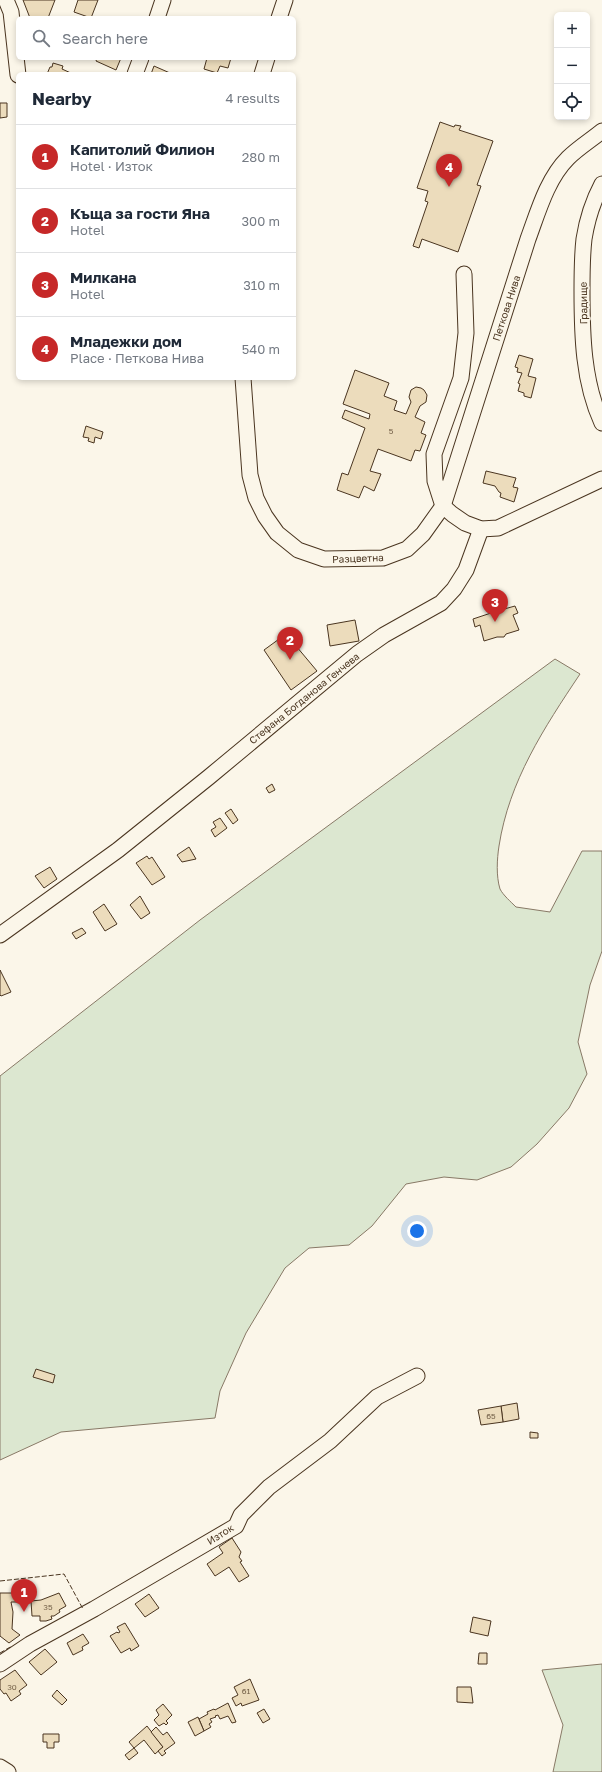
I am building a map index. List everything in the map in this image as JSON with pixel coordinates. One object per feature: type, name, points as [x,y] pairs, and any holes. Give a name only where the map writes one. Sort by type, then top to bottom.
[{"type":"street","points":[[6,0],[11,12],[16,58]]},
{"type":"street","points":[[158,16],[164,0]]},
{"type":"street","points":[[280,16],[285,0]]},
{"type":"street","points":[[16,60],[18,72]]},
{"type":"street","points":[[136,72],[140,60]]},
{"type":"street","points":[[263,72],[266,60]]},
{"type":"street","name":"Петкова Нива","points":[[443,506],[537,213],[555,174],[568,158],[602,131]]},
{"type":"street","name":"Градище","points":[[602,184],[590,214],[584,239],[582,259],[582,319],[587,375],[596,410],[602,423]]},
{"type":"street","points":[[464,274],[466,333],[460,378],[434,454],[435,481],[443,506],[465,524],[481,529],[498,528],[602,479]]},
{"type":"street","name":"Разцветна","points":[[243,380],[250,475],[256,498],[265,516],[277,533],[298,550],[324,559],[383,558],[407,549],[423,534],[443,506]]},
{"type":"street","name":"Стефана Богданова Генчева","points":[[0,935],[124,845],[357,654],[384,635],[441,604],[454,589],[466,570],[481,529]]},
{"type":"street","name":"Изток","points":[[0,1664],[30,1644],[236,1526],[241,1515],[269,1487],[330,1441],[377,1397],[417,1376]]},
{"type":"street","points":[[0,1767],[8,1772]]},
{"type":"green space","points":[[555,659],[580,674],[541,735],[520,777],[504,822],[498,851],[497,873],[500,889],[516,907],[550,912],[582,851],[602,851],[602,951],[590,985],[578,1042],[587,1074],[569,1108],[537,1144],[511,1167],[477,1180],[444,1177],[406,1184],[372,1226],[349,1245],[309,1248],[285,1268],[246,1333],[220,1391],[215,1418],[61,1432],[0,1460],[0,1076],[200,920]]},
{"type":"green space","points":[[602,1664],[602,1772],[553,1772],[563,1725],[542,1670]]},
{"type":"building","points":[[23,0],[55,0],[49,16],[29,16]]},
{"type":"building","points":[[78,0],[98,0],[92,16],[85,16],[74,12]]},
{"type":"building","points":[[96,60],[120,60],[116,70]]},
{"type":"building","points":[[206,60],[230,60],[228,68],[220,66],[217,72],[204,69]]},
{"type":"building","points":[[53,63],[63,66],[62,69],[69,72],[48,72],[50,67],[52,67]]},
{"type":"building","points":[[154,66],[168,72],[152,72]]},
{"type":"building","points":[[0,103],[7,103],[7,117],[0,118]]},
{"type":"building","points":[[440,122],[454,127],[455,125],[461,126],[459,130],[493,141],[477,185],[481,186],[458,252],[422,239],[419,248],[413,246],[428,202],[425,201],[428,191],[417,188]]},
{"type":"building","points":[[519,355],[533,359],[528,376],[536,378],[531,398],[524,396],[524,393],[518,391],[520,384],[518,383],[522,373],[517,372],[518,368],[515,367]]},
{"type":"building","points":[[355,370],[389,383],[384,396],[397,401],[394,410],[406,414],[411,402],[409,397],[411,390],[416,387],[424,390],[427,395],[426,402],[420,406],[415,417],[425,422],[421,433],[426,435],[420,451],[415,450],[411,461],[378,449],[370,471],[381,474],[374,491],[364,486],[359,498],[337,490],[342,473],[348,475],[365,428],[342,418],[345,410],[369,419],[370,414],[343,404]]},
{"type":"building","points":[[86,426],[103,432],[101,439],[95,437],[94,443],[88,441],[89,438],[83,437]]},
{"type":"building","points":[[486,471],[516,478],[513,487],[518,488],[514,502],[500,497],[501,493],[495,486],[483,483]]},
{"type":"building","points":[[515,606],[518,613],[513,615],[519,630],[506,634],[504,637],[497,637],[484,641],[480,625],[475,627],[473,619],[491,613],[490,610],[496,608],[497,611]]},
{"type":"building","points":[[355,620],[359,641],[330,646],[327,625]]},
{"type":"building","points":[[286,634],[317,671],[291,690],[264,650]]},
{"type":"building","points":[[272,784],[275,790],[269,793],[266,788]]},
{"type":"building","points":[[231,809],[238,820],[233,824],[225,813]]},
{"type":"building","points":[[220,818],[227,828],[215,837],[211,830],[216,827],[213,822]]},
{"type":"building","points":[[189,847],[196,859],[182,862],[177,855]]},
{"type":"building","points":[[147,856],[149,859],[152,857],[165,877],[152,885],[136,863]]},
{"type":"building","points":[[50,867],[57,879],[44,888],[35,876]]},
{"type":"building","points":[[140,896],[150,913],[141,919],[130,905]]},
{"type":"building","points":[[104,904],[117,924],[105,931],[93,912]]},
{"type":"building","points":[[82,928],[86,933],[76,939],[72,933]]},
{"type":"building","points":[[0,970],[11,992],[1,996],[0,995]]},
{"type":"building","points":[[36,1369],[55,1375],[53,1383],[33,1377]]},
{"type":"building","points":[[517,1403],[519,1419],[503,1422],[501,1406]]},
{"type":"building","points":[[501,1406],[503,1422],[481,1425],[478,1410]]},
{"type":"building","points":[[530,1432],[538,1433],[538,1438],[530,1438]]},
{"type":"building","points":[[232,1538],[241,1552],[239,1557],[242,1561],[240,1562],[249,1576],[239,1582],[229,1567],[215,1576],[207,1564],[223,1553],[219,1547]]},
{"type":"building","points":[[0,1593],[21,1593],[21,1602],[11,1602],[13,1612],[12,1629],[20,1635],[9,1643],[0,1636]]},
{"type":"building","points":[[59,1593],[66,1606],[59,1610],[60,1612],[54,1616],[51,1616],[52,1619],[40,1621],[40,1616],[32,1616],[31,1601],[41,1600]]},
{"type":"building","points":[[149,1594],[159,1608],[145,1617],[135,1604]]},
{"type":"building","points":[[473,1617],[491,1621],[488,1636],[470,1632]]},
{"type":"building","points":[[125,1623],[139,1646],[131,1651],[130,1648],[121,1653],[110,1636],[120,1632],[117,1627]]},
{"type":"building","points":[[83,1634],[89,1643],[82,1647],[83,1650],[73,1655],[67,1643]]},
{"type":"building","points":[[45,1649],[57,1662],[41,1675],[29,1662]]},
{"type":"building","points":[[479,1653],[487,1653],[487,1664],[478,1664]]},
{"type":"building","points":[[15,1670],[27,1685],[19,1691],[21,1694],[11,1701],[6,1693],[4,1694],[0,1689],[0,1680]]},
{"type":"building","points":[[250,1679],[259,1700],[242,1706],[241,1703],[236,1706],[232,1698],[238,1695],[234,1687]]},
{"type":"building","points":[[457,1687],[471,1687],[473,1703],[457,1702]]},
{"type":"building","points":[[57,1690],[67,1700],[62,1705],[52,1696]]},
{"type":"building","points":[[228,1703],[236,1722],[232,1723],[228,1716],[220,1719],[218,1715],[210,1719],[212,1722],[209,1724],[211,1727],[204,1731],[199,1719],[208,1714],[207,1712],[214,1709],[215,1710]]},
{"type":"building","points":[[163,1704],[172,1715],[166,1721],[168,1723],[166,1725],[164,1723],[159,1726],[154,1720],[159,1715],[156,1710]]},
{"type":"building","points":[[264,1709],[270,1719],[263,1723],[257,1713]]},
{"type":"building","points":[[198,1717],[204,1731],[195,1736],[188,1722]]},
{"type":"building","points":[[147,1726],[163,1747],[155,1754],[144,1740],[134,1748],[129,1742]]},
{"type":"building","points":[[156,1727],[163,1735],[167,1732],[175,1743],[164,1751],[166,1753],[162,1756],[158,1751],[163,1747],[151,1732]]},
{"type":"building","points":[[43,1734],[59,1734],[59,1742],[54,1742],[54,1748],[47,1748],[47,1742],[43,1742]]},
{"type":"building","points":[[134,1748],[138,1753],[129,1760],[125,1755]]},
{"type":"fence","points":[[0,1581],[64,1574],[83,1609]]},
{"type":"fence","points":[[0,1653],[12,1646]]},
{"type":"place","name":"Младежки дом","points":[[449,187]]},
{"type":"place","name":"Милкана","points":[[495,622]]},
{"type":"place","name":"Къща за гости Яна","points":[[290,660]]},
{"type":"place","name":"Капитолий Филион","points":[[24,1612]]}]
